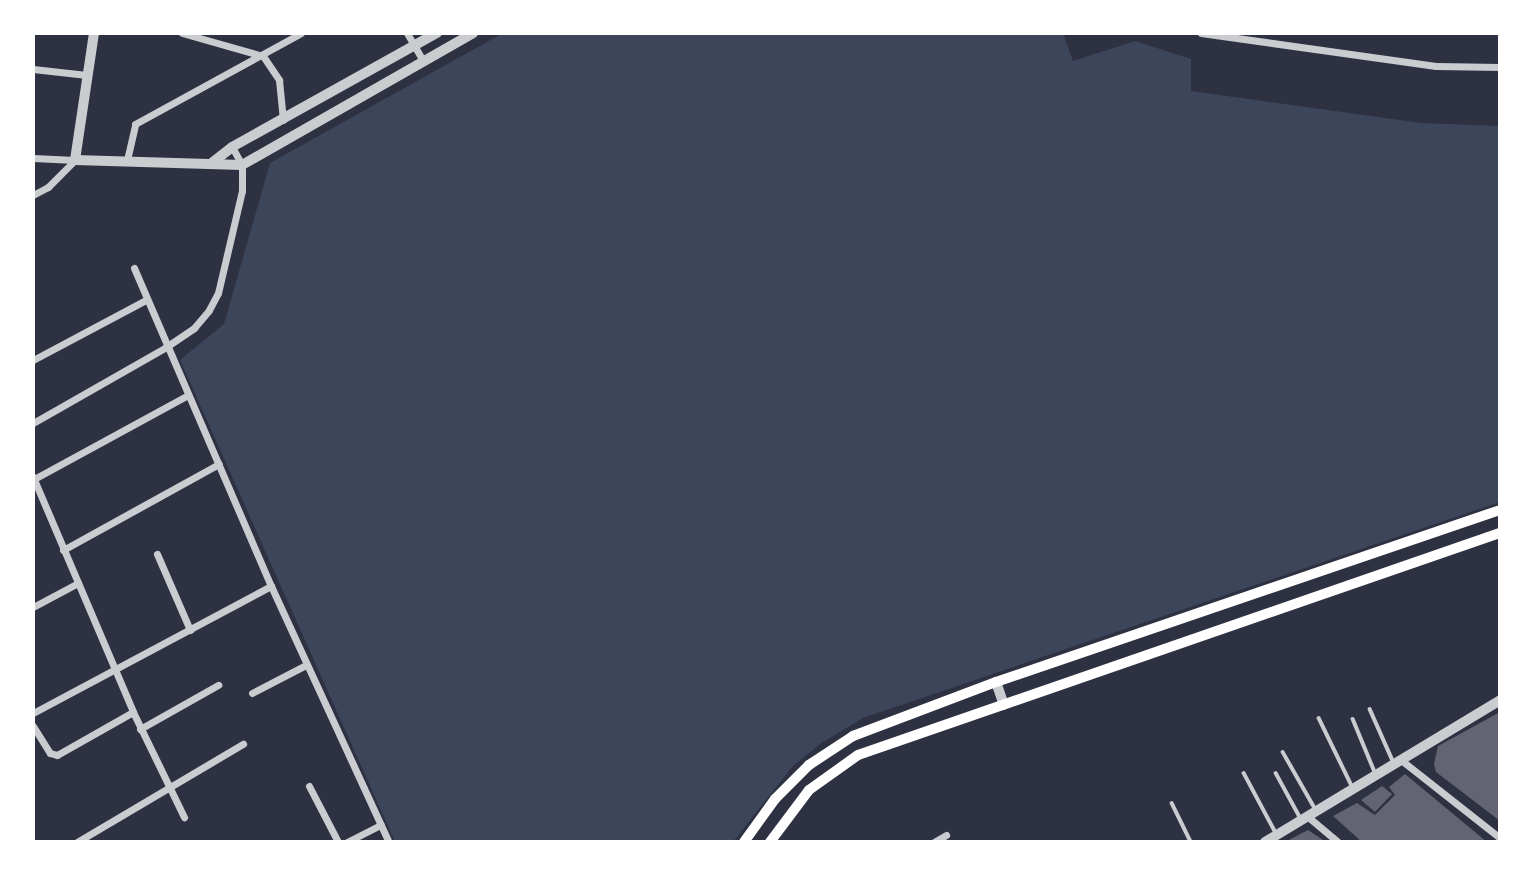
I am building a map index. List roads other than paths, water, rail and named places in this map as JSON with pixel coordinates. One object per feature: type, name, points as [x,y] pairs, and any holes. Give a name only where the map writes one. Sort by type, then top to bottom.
[{"type":"main road","points":[[744,842],[775,799],[809,765],[853,736],[996,682],[1500,510]]},
{"type":"main road","points":[[769,842],[809,790],[858,755],[1500,533]]},
{"type":"street","points":[[33,195],[48,187],[75,160],[94,33]]},
{"type":"street","points":[[182,33],[263,56],[279,80],[283,120]]},
{"type":"street","points":[[127,160],[135,124],[301,33]]},
{"type":"street","points":[[407,33],[422,61]]},
{"type":"street","points":[[213,162],[232,147],[437,33]]},
{"type":"street","points":[[33,158],[242,165],[473,33]]},
{"type":"street","points":[[1201,33],[1436,66],[1500,67]]},
{"type":"street","points":[[33,69],[86,75]]},
{"type":"street","points":[[33,423],[166,347],[194,328],[209,310],[218,293],[238,213],[242,165],[232,147]]},
{"type":"street","points":[[134,268],[271,586],[388,842]]},
{"type":"street","points":[[33,360],[146,300]]},
{"type":"street","points":[[184,817],[133,712],[34,478],[188,395]]},
{"type":"street","points":[[63,550],[219,464]]},
{"type":"street","points":[[33,504],[42,499]]},
{"type":"street","points":[[157,554],[190,629]]},
{"type":"street","points":[[33,607],[78,583]]},
{"type":"street","points":[[33,713],[271,586]]},
{"type":"street","points":[[252,692],[306,664]]},
{"type":"street","points":[[996,682],[1004,705]]},
{"type":"street","points":[[141,729],[218,685]]},
{"type":"street","points":[[1265,842],[1500,700]]},
{"type":"street","points":[[33,726],[50,753],[57,755],[133,712]]},
{"type":"street","points":[[77,842],[243,744]]},
{"type":"street","points":[[1398,762],[1500,838]]},
{"type":"street","points":[[309,786],[338,842]]},
{"type":"street","points":[[1308,815],[1338,842]]},
{"type":"street","points":[[347,842],[381,825]]},
{"type":"street","points":[[934,842],[946,835]]},
{"type":"lane","points":[[1370,709],[1398,762]]},
{"type":"lane","points":[[1319,718],[1353,788]]},
{"type":"lane","points":[[1353,719],[1376,775]]},
{"type":"lane","points":[[1283,752],[1308,815]]},
{"type":"lane","points":[[1244,773],[1276,835]]},
{"type":"lane","points":[[1276,773],[1308,815]]},
{"type":"lane","points":[[1172,803],[1191,842]]}]
